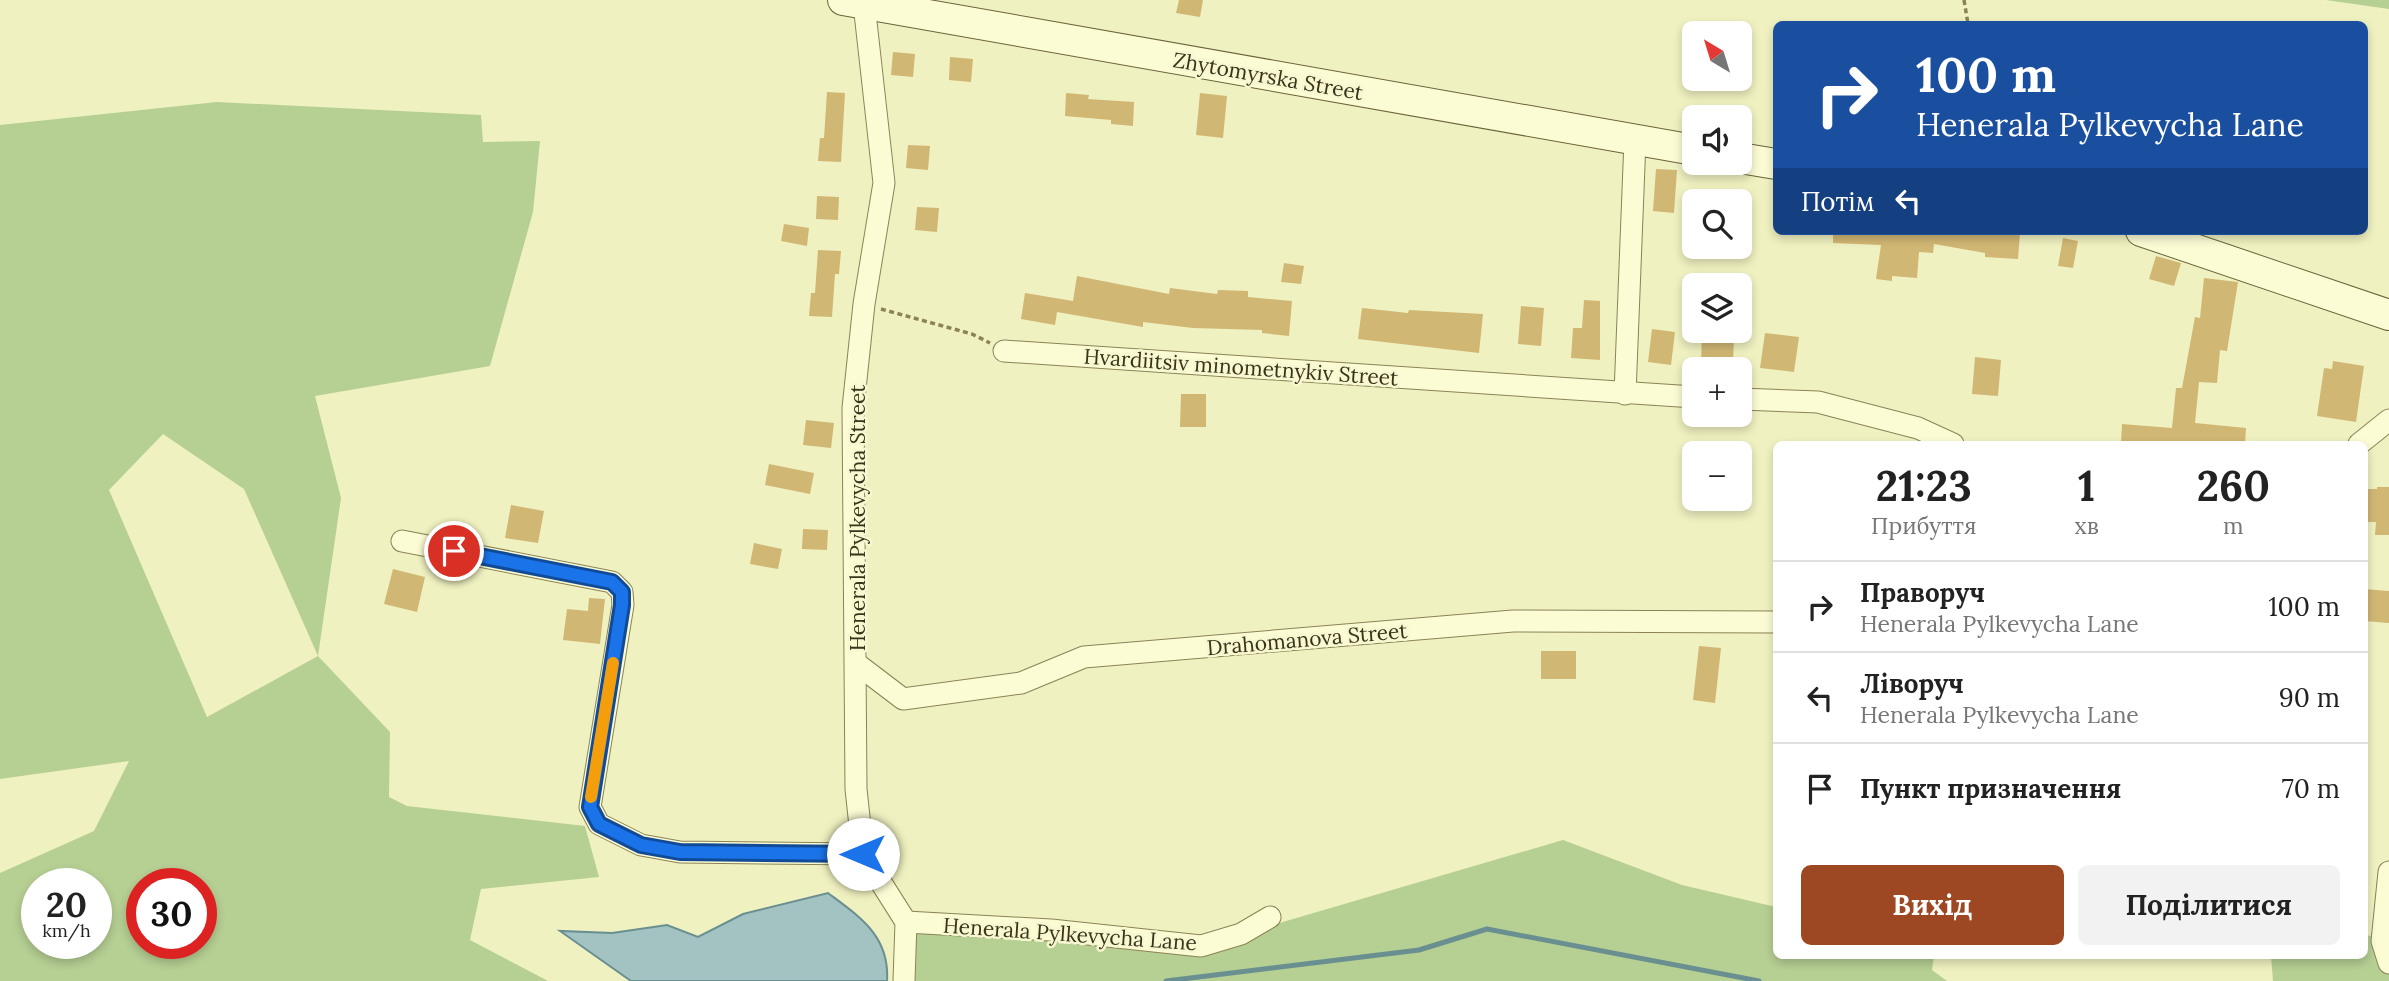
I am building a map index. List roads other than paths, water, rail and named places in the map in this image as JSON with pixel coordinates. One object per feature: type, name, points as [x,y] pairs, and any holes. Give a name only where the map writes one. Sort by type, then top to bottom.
[{"type":"main road","name":"Zhytomyrska Street","points":[[853,2],[1682,148]]},
{"type":"main road","points":[[1752,160],[1773,164]]},
{"type":"main road","points":[[2153,235],[2389,315]]},
{"type":"street","name":"Henerala Pylkevycha Street","points":[[853,2],[884,183],[864,304],[853,408],[856,789],[863,854],[906,922]]},
{"type":"street","points":[[1625,394],[1635,140]]},
{"type":"street","name":"Hvardiitsiv minometnykiv Street","points":[[1004,351],[1682,396]]},
{"type":"street","points":[[1752,399],[1818,402],[1918,428],[1946,441]]},
{"type":"street","points":[[2363,441],[2389,420]]},
{"type":"street","points":[[402,541],[612,582],[622,592],[590,807],[599,824],[641,845],[680,852],[863,854]]},
{"type":"street","name":"Drahomanova Street","points":[[857,664],[902,699],[1021,683],[1084,657],[1513,621],[1773,622]]},
{"type":"street","points":[[2389,872],[2378,939],[2389,963]]},
{"type":"street","name":"Henerala Pylkevycha Lane","points":[[906,922],[1051,930],[1200,946],[1241,934],[1270,917]]},
{"type":"street","points":[[904,981],[906,922]]},
{"type":"water","points":[[828,893],[871,929],[884,952],[887,981],[631,981],[560,931],[612,933],[667,925],[698,937],[743,914]]},
{"type":"waterway","points":[[1166,981],[1419,950],[1487,929],[1759,981]]}]
